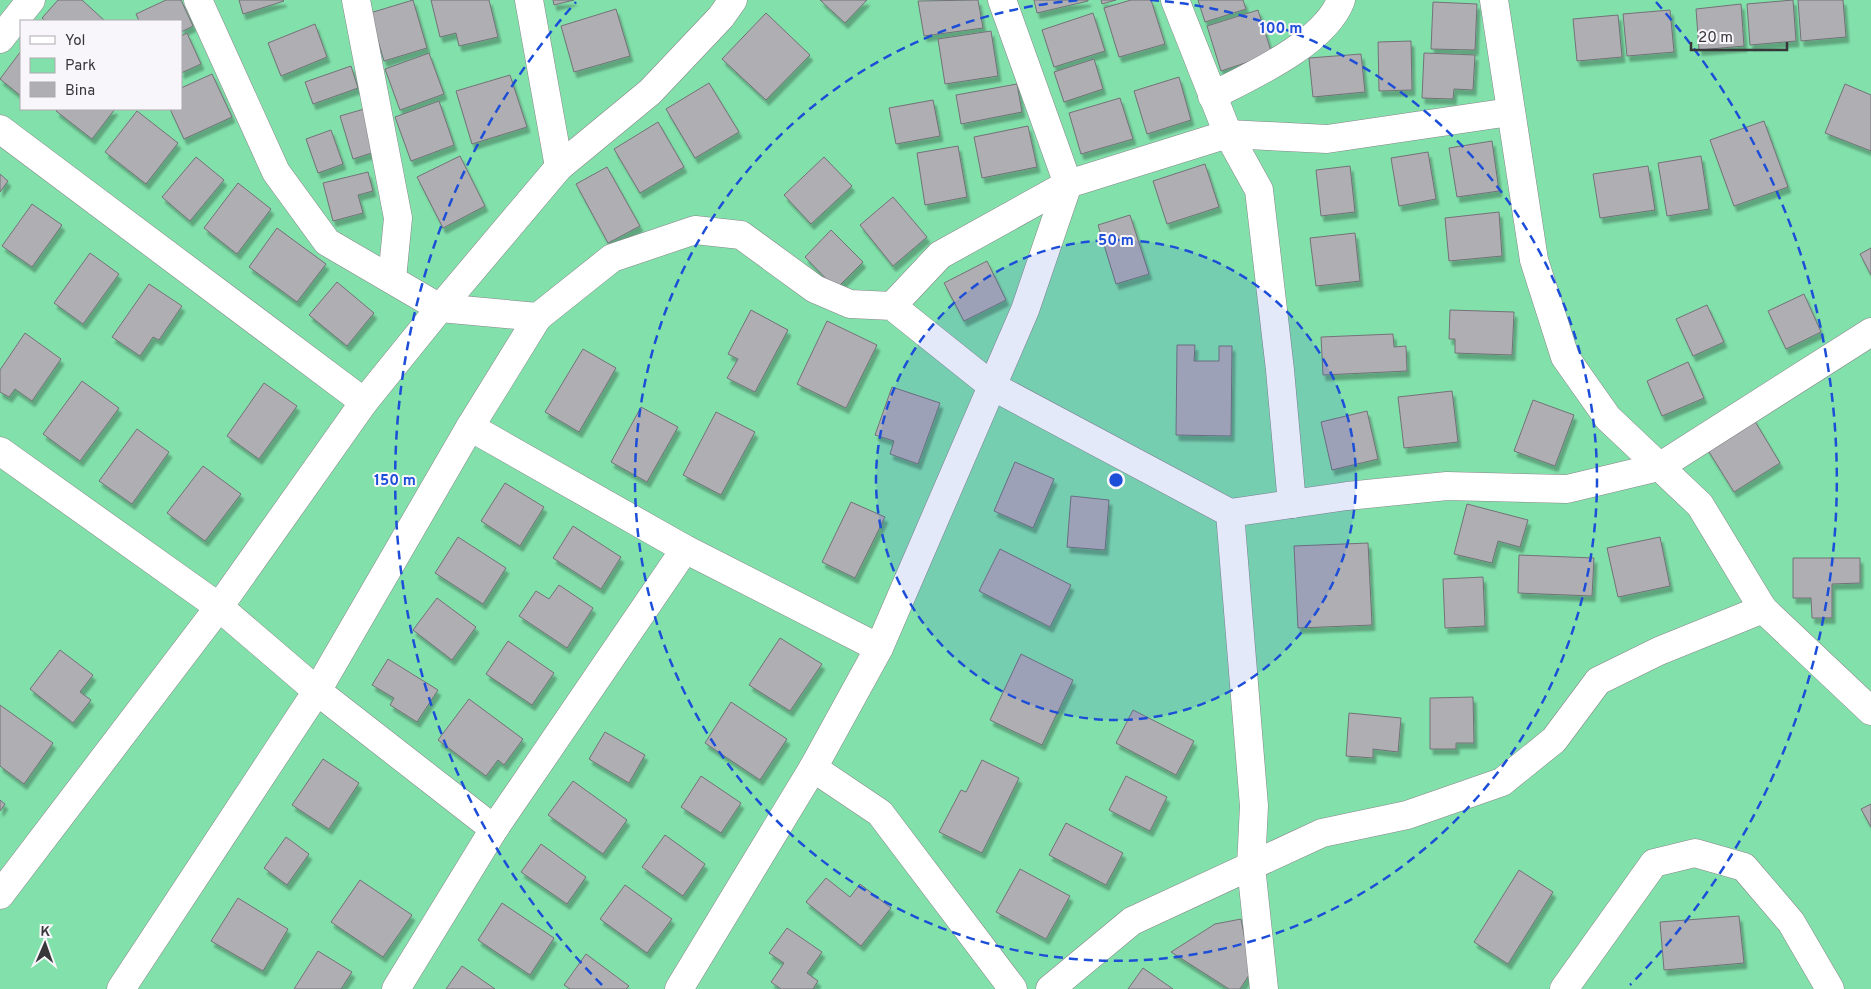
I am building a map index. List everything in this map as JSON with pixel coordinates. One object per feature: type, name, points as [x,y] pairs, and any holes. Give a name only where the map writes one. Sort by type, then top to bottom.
[{"type":"street","points":[[0,39],[31,0]]},
{"type":"street","points":[[198,0],[276,172],[327,242],[440,308],[538,317]]},
{"type":"street","points":[[356,0],[398,218],[392,279]]},
{"type":"street","points":[[529,0],[560,167]]},
{"type":"street","points":[[0,894],[219,607],[364,402],[440,308],[560,167],[650,92],[721,17],[733,0]]},
{"type":"street","points":[[679,989],[813,768],[879,648],[1025,310],[1068,184],[1002,0]]},
{"type":"street","points":[[1175,0],[1228,134],[1259,190],[1280,370],[1292,504]]},
{"type":"street","points":[[1212,96],[1281,61],[1332,18],[1341,0]]},
{"type":"street","points":[[1494,0],[1534,260],[1565,357],[1608,418],[1700,505],[1763,609],[1871,711]]},
{"type":"street","points":[[892,306],[940,255],[1068,184],[1228,134],[1327,139],[1510,112]]},
{"type":"street","points":[[0,129],[364,402]]},
{"type":"street","points":[[122,989],[317,691],[470,427],[538,317],[612,258],[695,230],[741,236],[816,289],[850,304],[892,306],[992,386],[1230,513],[1347,496],[1447,486],[1567,489],[1659,467],[1871,332]]},
{"type":"street","points":[[470,427],[685,549],[879,648]]},
{"type":"street","points":[[0,451],[219,607],[317,691],[494,829]]},
{"type":"street","points":[[1230,513],[1254,806],[1251,866],[1264,989]]},
{"type":"street","points":[[396,989],[494,829],[685,549]]},
{"type":"street","points":[[1050,989],[1132,920],[1322,833],[1407,815],[1502,782],[1554,740],[1598,682],[1659,651],[1763,609]]},
{"type":"street","points":[[813,768],[880,813],[1013,989]]},
{"type":"street","points":[[1564,989],[1654,863],[1695,852],[1744,867],[1791,922],[1830,989]]},
{"type":"green space","points":[[0,0],[1871,0],[1871,989],[0,989]]},
{"type":"building","points":[[58,0],[82,0],[104,20],[45,20],[42,18]]},
{"type":"building","points":[[166,0],[181,0],[193,26],[182,32],[182,20],[139,20],[136,14]]},
{"type":"building","points":[[239,0],[283,0],[284,1],[243,14]]},
{"type":"building","points":[[413,0],[427,48],[384,61],[370,13]]},
{"type":"building","points":[[431,0],[489,0],[498,37],[459,46],[456,33],[440,37]]},
{"type":"building","points":[[553,0],[574,0],[554,5]]},
{"type":"building","points":[[820,0],[867,0],[845,23]]},
{"type":"building","points":[[978,0],[983,28],[924,36],[918,1]]},
{"type":"building","points":[[1034,0],[1088,0],[1088,1],[1037,13]]},
{"type":"building","points":[[1101,0],[1116,0],[1102,4]]},
{"type":"building","points":[[1131,0],[1151,0],[1165,44],[1119,57],[1104,8]]},
{"type":"building","points":[[1198,0],[1243,0],[1246,9],[1205,22]]},
{"type":"building","points":[[1793,0],[1796,41],[1750,45],[1747,4]]},
{"type":"building","points":[[1798,0],[1843,0],[1846,37],[1801,41]]},
{"type":"building","points":[[1433,2],[1477,4],[1475,50],[1431,49]]},
{"type":"building","points":[[1741,4],[1744,46],[1699,50],[1696,9]]},
{"type":"building","points":[[616,9],[630,56],[574,72],[561,26]]},
{"type":"building","points":[[1258,10],[1272,54],[1221,71],[1207,26]]},
{"type":"building","points":[[1670,10],[1674,52],[1627,56],[1623,14]]},
{"type":"building","points":[[766,13],[810,55],[766,100],[722,59]]},
{"type":"building","points":[[1093,13],[1105,51],[1054,67],[1042,30]]},
{"type":"building","points":[[1618,15],[1622,57],[1577,61],[1573,19]]},
{"type":"building","points":[[315,24],[327,57],[281,76],[268,43]]},
{"type":"building","points":[[991,31],[998,76],[945,84],[938,39]]},
{"type":"building","points":[[187,33],[201,64],[182,73],[182,36]]},
{"type":"building","points":[[1411,41],[1412,90],[1379,91],[1378,42]]},
{"type":"building","points":[[20,52],[20,95],[0,79]]},
{"type":"building","points":[[429,53],[444,94],[400,110],[385,69]]},
{"type":"building","points":[[1424,53],[1475,55],[1473,90],[1454,89],[1453,99],[1422,98]]},
{"type":"building","points":[[1361,54],[1365,92],[1313,97],[1309,58]]},
{"type":"building","points":[[1094,59],[1103,89],[1064,102],[1054,72]]},
{"type":"building","points":[[351,66],[358,88],[313,104],[305,82]]},
{"type":"building","points":[[212,74],[232,117],[184,139],[170,110],[182,110],[182,88]]},
{"type":"building","points":[[510,75],[527,127],[472,144],[456,91]]},
{"type":"building","points":[[1179,77],[1191,120],[1147,134],[1134,91]]},
{"type":"building","points":[[709,83],[739,132],[695,158],[666,109]]},
{"type":"building","points":[[1017,84],[1022,112],[961,124],[956,95]]},
{"type":"building","points":[[1845,84],[1871,95],[1871,151],[1825,133]]},
{"type":"building","points":[[1120,98],[1133,139],[1081,154],[1069,113]]},
{"type":"building","points":[[933,100],[940,136],[896,144],[889,108]]},
{"type":"building","points":[[439,101],[454,145],[411,161],[395,117]]},
{"type":"building","points":[[364,109],[378,151],[353,159],[340,116]]},
{"type":"building","points":[[57,110],[114,110],[92,139]]},
{"type":"building","points":[[137,111],[178,143],[146,184],[105,152]]},
{"type":"building","points":[[1764,121],[1788,187],[1734,206],[1710,140]]},
{"type":"building","points":[[658,122],[684,167],[640,193],[614,149]]},
{"type":"building","points":[[1028,126],[1037,167],[982,178],[974,137]]},
{"type":"building","points":[[331,130],[343,164],[318,173],[306,139]]},
{"type":"building","points":[[1492,141],[1499,191],[1457,197],[1449,148]]},
{"type":"building","points":[[958,146],[967,197],[925,205],[917,153]]},
{"type":"building","points":[[1428,152],[1436,199],[1399,206],[1391,158]]},
{"type":"building","points":[[460,156],[485,206],[443,228],[417,177]]},
{"type":"building","points":[[1701,156],[1709,209],[1667,216],[1658,163]]},
{"type":"building","points":[[196,157],[224,180],[190,221],[162,197]]},
{"type":"building","points":[[824,157],[852,186],[811,224],[784,195]]},
{"type":"building","points":[[1205,164],[1219,207],[1167,224],[1153,181]]},
{"type":"building","points":[[1350,166],[1355,212],[1321,216],[1316,170]]},
{"type":"building","points":[[1648,166],[1655,210],[1600,218],[1593,174]]},
{"type":"building","points":[[607,167],[640,226],[608,243],[576,184]]},
{"type":"building","points":[[368,172],[373,191],[358,195],[363,213],[333,221],[323,183]]},
{"type":"building","points":[[0,174],[8,181],[0,192]]},
{"type":"building","points":[[238,183],[271,209],[237,254],[204,228]]},
{"type":"building","points":[[893,197],[927,237],[893,266],[860,225]]},
{"type":"building","points":[[32,204],[62,225],[32,267],[2,246]]},
{"type":"building","points":[[1499,212],[1502,256],[1449,261],[1445,218]]},
{"type":"building","points":[[1130,215],[1149,274],[1116,284],[1098,225]]},
{"type":"building","points":[[277,228],[326,264],[297,302],[249,267]]},
{"type":"building","points":[[831,230],[863,262],[836,289],[805,257]]},
{"type":"building","points":[[1355,233],[1360,281],[1316,286],[1310,238]]},
{"type":"building","points":[[1871,248],[1871,275],[1860,254]]},
{"type":"building","points":[[90,253],[119,274],[83,324],[54,303]]},
{"type":"building","points":[[987,261],[1006,300],[964,321],[944,283]]},
{"type":"building","points":[[337,282],[374,313],[347,346],[309,315]]},
{"type":"building","points":[[149,284],[182,306],[159,340],[153,337],[140,356],[112,337]]},
{"type":"building","points":[[1804,294],[1821,332],[1786,349],[1768,311]]},
{"type":"building","points":[[1707,305],[1724,342],[1693,356],[1676,319]]},
{"type":"building","points":[[751,310],[788,330],[755,392],[727,378],[738,359],[728,354]]},
{"type":"building","points":[[1450,310],[1514,312],[1512,355],[1455,353],[1455,339],[1449,339]]},
{"type":"building","points":[[827,321],[877,345],[846,408],[797,384]]},
{"type":"building","points":[[25,333],[61,359],[32,401],[15,389],[9,397],[0,392],[0,370]]},
{"type":"building","points":[[1393,334],[1394,347],[1406,346],[1407,371],[1323,375],[1321,337]]},
{"type":"building","points":[[1177,345],[1195,345],[1194,361],[1219,361],[1219,346],[1232,346],[1231,436],[1176,435]]},
{"type":"building","points":[[583,349],[616,368],[579,432],[545,412]]},
{"type":"building","points":[[1688,362],[1704,398],[1662,416],[1647,381]]},
{"type":"building","points":[[82,381],[119,408],[80,461],[43,434]]},
{"type":"building","points":[[264,383],[297,406],[259,459],[227,436]]},
{"type":"building","points":[[892,387],[940,403],[918,464],[890,454],[894,441],[875,435]]},
{"type":"building","points":[[1452,391],[1458,442],[1404,448],[1398,397]]},
{"type":"building","points":[[1533,400],[1574,415],[1555,466],[1514,451]]},
{"type":"building","points":[[641,407],[678,427],[647,482],[611,462]]},
{"type":"building","points":[[1367,411],[1378,459],[1332,470],[1321,422]]},
{"type":"building","points":[[716,412],[755,432],[721,495],[683,475]]},
{"type":"building","points":[[1753,418],[1780,463],[1734,492],[1706,447]]},
{"type":"building","points":[[137,429],[169,452],[132,504],[99,481]]},
{"type":"building","points":[[1015,462],[1054,479],[1033,528],[994,511]]},
{"type":"building","points":[[203,466],[241,494],[205,541],[167,513]]},
{"type":"building","points":[[505,483],[544,507],[520,546],[481,521]]},
{"type":"building","points":[[1071,496],[1109,500],[1105,550],[1067,547]]},
{"type":"building","points":[[851,502],[885,517],[855,578],[822,562]]},
{"type":"building","points":[[1467,504],[1528,520],[1520,547],[1498,541],[1492,563],[1454,554]]},
{"type":"building","points":[[573,526],[621,557],[601,589],[553,558]]},
{"type":"building","points":[[458,537],[506,568],[483,604],[435,573]]},
{"type":"building","points":[[1660,537],[1670,586],[1618,597],[1607,548]]},
{"type":"building","points":[[1368,543],[1372,625],[1298,628],[1294,546]]},
{"type":"building","points":[[1000,549],[1071,585],[1050,627],[979,591]]},
{"type":"building","points":[[1519,555],[1594,558],[1592,596],[1518,593]]},
{"type":"building","points":[[1793,558],[1860,558],[1860,583],[1832,584],[1832,618],[1812,618],[1811,598],[1793,598]]},
{"type":"building","points":[[1483,577],[1485,626],[1445,628],[1443,579]]},
{"type":"building","points":[[559,585],[593,608],[567,648],[519,616],[536,591],[549,599]]},
{"type":"building","points":[[437,598],[476,627],[452,660],[413,630]]},
{"type":"building","points":[[780,638],[822,664],[790,711],[749,685]]},
{"type":"building","points":[[508,641],[554,673],[532,705],[486,674]]},
{"type":"building","points":[[60,650],[93,675],[80,692],[91,700],[73,723],[30,689]]},
{"type":"building","points":[[1021,654],[1073,680],[1042,745],[990,720]]},
{"type":"building","points":[[388,659],[438,690],[417,722],[390,705],[394,698],[372,685]]},
{"type":"building","points":[[1473,697],[1474,743],[1456,743],[1456,749],[1430,749],[1430,698]]},
{"type":"building","points":[[469,699],[523,739],[504,765],[498,760],[486,776],[438,740]]},
{"type":"building","points":[[731,702],[787,739],[760,780],[705,743]]},
{"type":"building","points":[[0,705],[53,743],[24,784],[0,766]]},
{"type":"building","points":[[1133,710],[1194,741],[1176,775],[1116,743]]},
{"type":"building","points":[[1349,713],[1401,718],[1398,752],[1373,749],[1373,758],[1346,756]]},
{"type":"building","points":[[605,732],[645,755],[629,783],[589,759]]},
{"type":"building","points":[[323,759],[359,783],[329,829],[292,805]]},
{"type":"building","points":[[982,760],[1019,778],[982,853],[939,832],[961,790],[966,792]]},
{"type":"building","points":[[701,776],[741,803],[721,833],[681,807]]},
{"type":"building","points":[[1126,776],[1167,797],[1150,831],[1109,810]]},
{"type":"building","points":[[573,781],[627,820],[603,854],[548,815]]},
{"type":"building","points":[[0,800],[5,804],[0,811]]},
{"type":"building","points":[[1871,804],[1871,827],[1861,809]]},
{"type":"building","points":[[1066,823],[1123,853],[1106,885],[1049,855]]},
{"type":"building","points":[[665,835],[705,864],[683,896],[642,867]]},
{"type":"building","points":[[286,837],[309,854],[287,885],[264,868]]},
{"type":"building","points":[[541,844],[586,877],[567,904],[521,872]]},
{"type":"building","points":[[1020,869],[1070,896],[1046,939],[996,912]]},
{"type":"building","points":[[1519,870],[1553,892],[1508,964],[1474,942]]},
{"type":"building","points":[[826,878],[850,897],[860,884],[891,908],[861,946],[806,902]]},
{"type":"building","points":[[360,880],[412,915],[383,957],[331,922]]},
{"type":"building","points":[[625,885],[672,919],[647,953],[600,919]]},
{"type":"building","points":[[238,898],[288,929],[263,971],[211,941]]},
{"type":"building","points":[[502,903],[554,938],[530,975],[478,940]]},
{"type":"building","points":[[1739,916],[1744,963],[1664,970],[1660,922]]},
{"type":"building","points":[[1241,919],[1251,972],[1240,989],[1229,989],[1171,952],[1215,924]]},
{"type":"building","points":[[787,928],[822,952],[807,973],[818,981],[813,989],[781,989],[771,982],[784,963],[769,953]]},
{"type":"building","points":[[318,951],[352,972],[341,989],[294,989]]},
{"type":"building","points":[[586,954],[629,986],[626,989],[570,989],[564,985]]},
{"type":"building","points":[[462,966],[495,989],[446,989]]},
{"type":"building","points":[[1143,968],[1173,989],[1128,989]]}]
